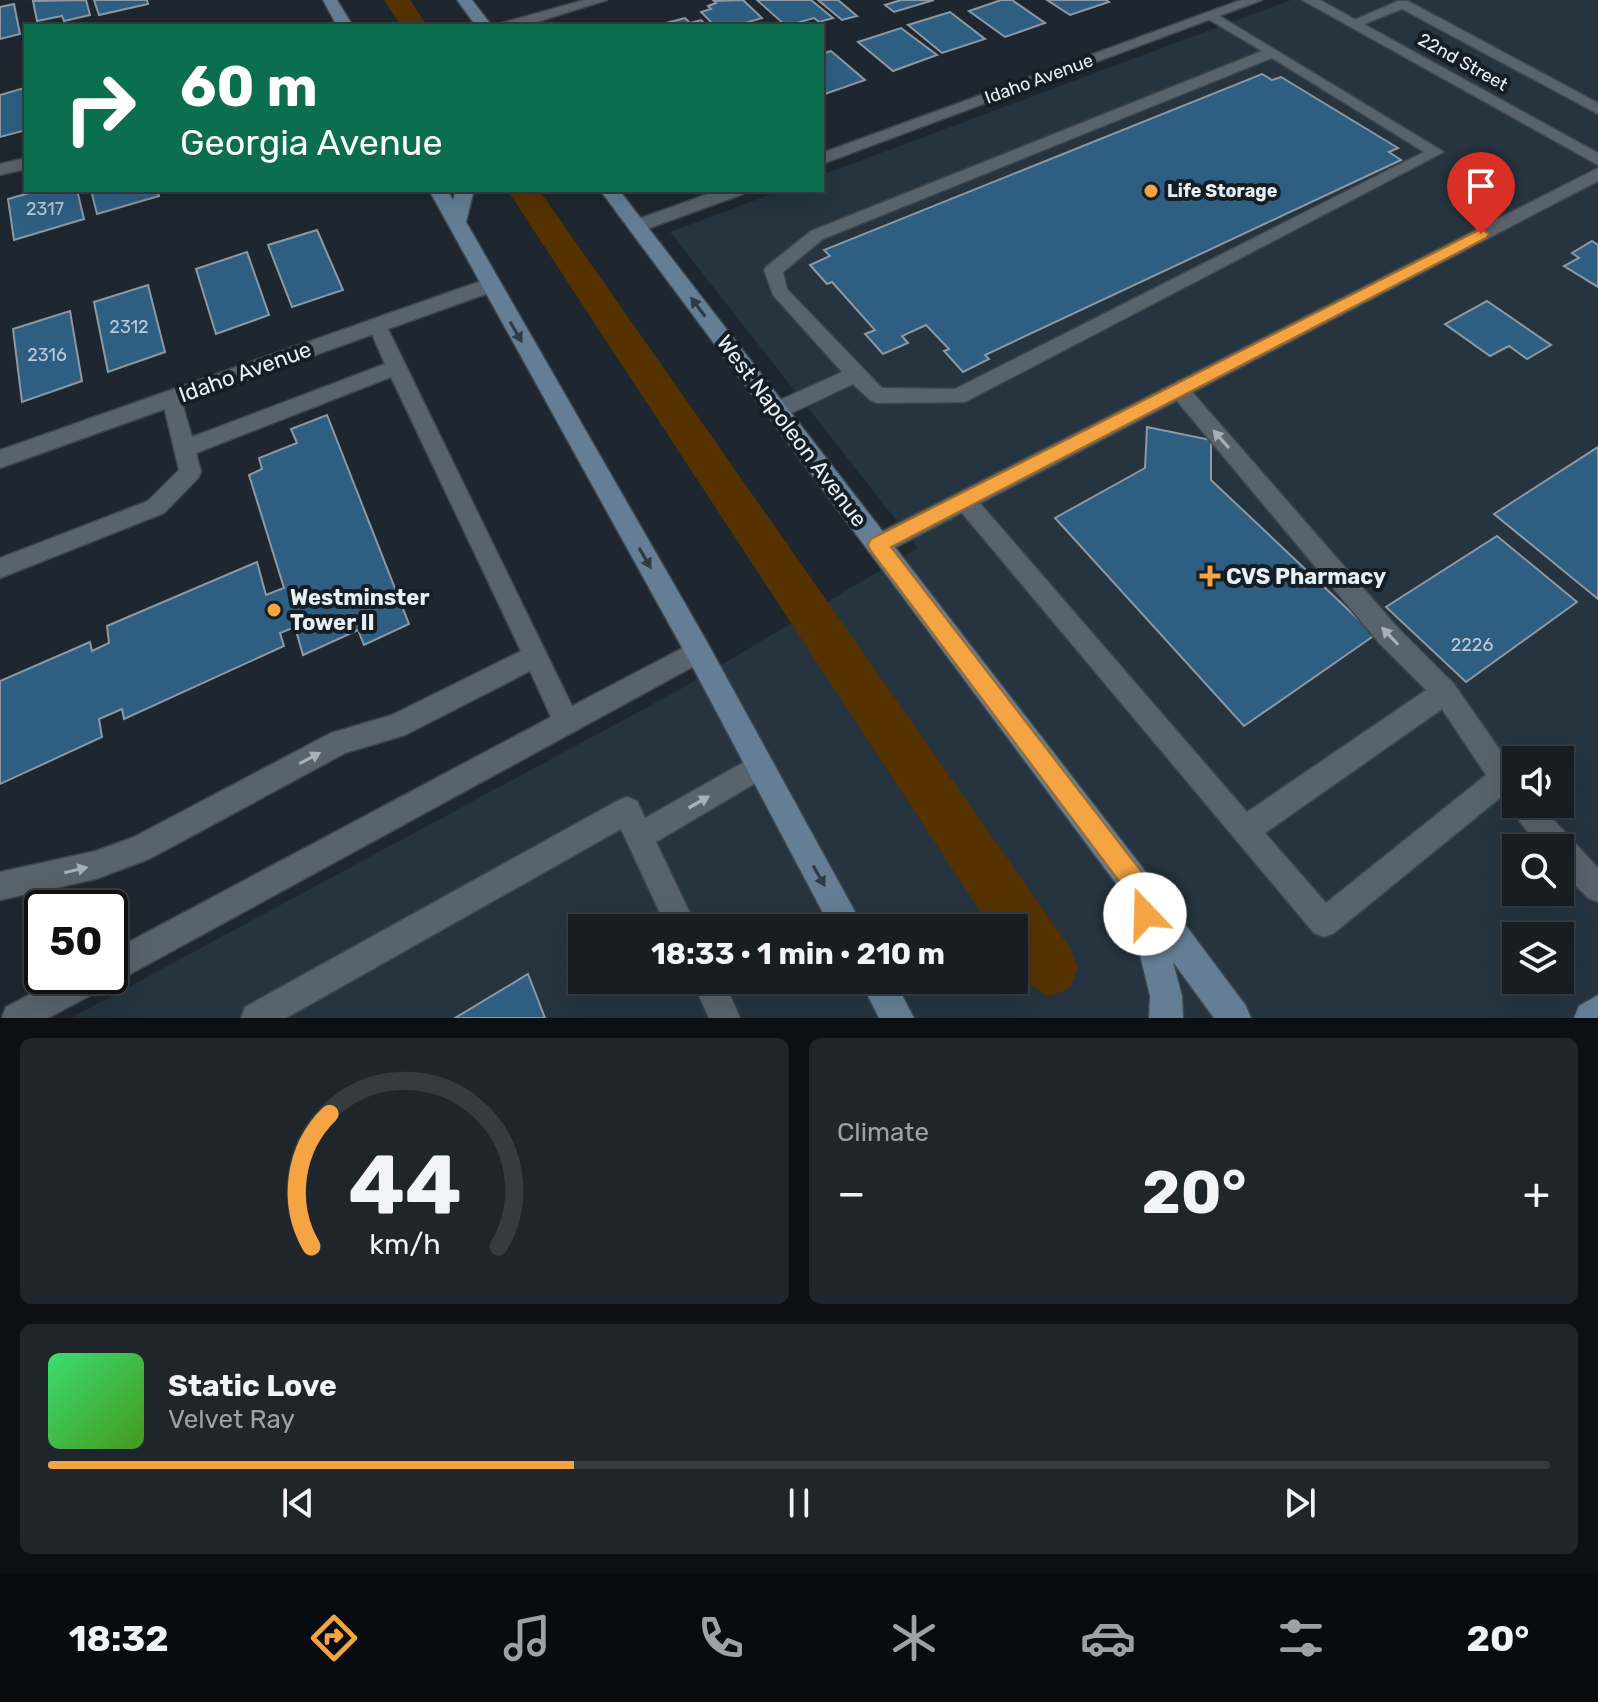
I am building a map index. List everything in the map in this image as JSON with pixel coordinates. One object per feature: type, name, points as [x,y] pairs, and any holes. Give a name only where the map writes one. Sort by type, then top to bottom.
[{"type":"main road","points":[[330,0],[344,24]]},
{"type":"main road","points":[[464,0],[482,24]]},
{"type":"main road","points":[[439,192],[698,651],[840,914]]},
{"type":"main road","points":[[456,223],[464,192]]},
{"type":"main road","name":"West Napoleon Avenue","points":[[608,192],[637,226],[1138,887],[1234,1018]]},
{"type":"main road","points":[[1138,887],[1166,996],[1166,1018]]},
{"type":"main road","points":[[884,994],[897,1017]]},
{"type":"main road","points":[[1591,1018],[1598,1012]]},
{"type":"street","points":[[514,24],[600,0]]},
{"type":"street","name":"Idaho Avenue","points":[[824,158],[1255,0]]},
{"type":"street","name":"22nd Street","points":[[1309,0],[1598,160]]},
{"type":"street","points":[[0,170],[24,164]]},
{"type":"street","points":[[878,545],[1598,174]]},
{"type":"street","points":[[637,226],[731,192]]},
{"type":"street","name":"Idaho Avenue","points":[[0,459],[490,285]]},
{"type":"lane","points":[[1352,24],[1403,4],[1598,109]]},
{"type":"lane","points":[[1213,16],[1273,52],[1436,152],[958,397],[877,395],[779,291],[773,270],[817,235],[1273,52]]},
{"type":"lane","points":[[377,325],[567,722]]},
{"type":"lane","points":[[184,449],[396,367]]},
{"type":"lane","points":[[776,411],[856,374]]},
{"type":"lane","points":[[1179,390],[1389,636],[1445,692],[1502,776]]},
{"type":"lane","points":[[0,568],[156,507],[190,472],[172,398]]},
{"type":"lane","points":[[965,501],[1324,923],[1502,794]]},
{"type":"lane","points":[[128,958],[698,651]]},
{"type":"lane","points":[[0,886],[96,865],[141,848],[340,742],[396,726],[536,656]]},
{"type":"lane","points":[[1245,830],[1445,692]]},
{"type":"lane","points":[[639,837],[760,766]]},
{"type":"lane","points":[[256,1018],[627,811],[675,914]]},
{"type":"lane","points":[[1533,818],[1546,834]]},
{"type":"lane","points":[[1574,864],[1598,888]]},
{"type":"lane","points":[[17,1018],[62,994]]},
{"type":"lane","points":[[714,994],[725,1018]]},
{"type":"shaded area","points":[[1291,0],[1598,0],[1598,1018],[71,1018],[115,994],[128,994],[128,987],[679,690],[918,548],[670,232],[777,192],[824,192],[824,174]]},
{"type":"building","points":[[86,0],[90,15],[64,21],[62,16],[37,21],[33,1]]},
{"type":"building","points":[[94,0],[147,0],[148,4],[99,15]]},
{"type":"building","points":[[743,0],[762,18],[742,24],[713,24],[701,12],[711,9],[708,6],[716,3],[714,1]]},
{"type":"building","points":[[757,0],[811,0],[833,18],[819,22],[814,18],[784,24]]},
{"type":"building","points":[[818,0],[838,0],[857,16],[842,20]]},
{"type":"building","points":[[901,0],[934,0],[894,12],[885,5]]},
{"type":"building","points":[[1001,0],[1012,0],[1045,23],[1005,37],[969,11]]},
{"type":"building","points":[[1047,0],[1106,0],[1109,2],[1070,15]]},
{"type":"building","points":[[14,4],[20,34],[0,39],[0,7]]},
{"type":"building","points":[[950,12],[985,39],[942,53],[908,25]]},
{"type":"building","points":[[685,18],[690,23],[701,20],[705,24],[662,24]]},
{"type":"building","points":[[901,28],[937,55],[893,71],[858,42]]},
{"type":"building","points":[[831,51],[865,80],[824,94],[824,53]]},
{"type":"building","points":[[1262,74],[1272,80],[1281,77],[1398,148],[1389,152],[1401,160],[985,355],[989,359],[963,372],[944,351],[949,349],[926,325],[902,336],[908,343],[883,354],[865,334],[875,330],[832,282],[827,284],[810,265],[830,256],[824,250]]},
{"type":"building","points":[[24,88],[24,131],[0,137],[0,95]]},
{"type":"building","points":[[33,192],[77,192],[84,219],[14,240],[8,199]]},
{"type":"building","points":[[92,192],[158,192],[159,196],[97,214]]},
{"type":"building","points":[[317,230],[343,290],[292,307],[268,245]]},
{"type":"building","points":[[1592,241],[1598,245],[1598,287],[1564,266],[1579,258],[1572,253]]},
{"type":"building","points":[[247,252],[269,315],[216,334],[196,269]]},
{"type":"building","points":[[148,285],[165,352],[108,372],[94,302]]},
{"type":"building","points":[[1487,301],[1551,345],[1527,359],[1509,346],[1490,356],[1445,324]]},
{"type":"building","points":[[70,311],[82,381],[22,402],[13,329]]},
{"type":"building","name":"Westminster Tower II","points":[[327,415],[409,624],[364,645],[358,630],[303,655],[295,627],[280,633],[284,646],[124,719],[122,709],[99,719],[102,737],[0,784],[0,681],[90,642],[92,651],[109,643],[107,626],[257,562],[266,595],[284,588],[249,475],[262,469],[259,458],[297,443],[291,429]]},
{"type":"building","name":"CVS Pharmacy","points":[[1147,427],[1211,440],[1211,480],[1375,635],[1244,726],[1055,518],[1145,468]]},
{"type":"building","points":[[1598,447],[1598,599],[1494,514]]},
{"type":"building","points":[[1497,536],[1577,602],[1466,682],[1386,607]]},
{"type":"building","points":[[528,974],[545,1018],[455,1018]]},
{"type":"waterway","points":[[397,0],[413,24]]},
{"type":"waterway","points":[[526,194],[1050,968]]},
{"type":"place","name":"Life Storage","points":[[1151,191]]},
{"type":"place","name":"CVS Pharmacy","points":[[1210,576]]},
{"type":"place","name":"Westminster Tower II","points":[[274,610]]},
{"type":"route","points":[[1145,914],[1138,887],[878,545],[1481,234]]}]
